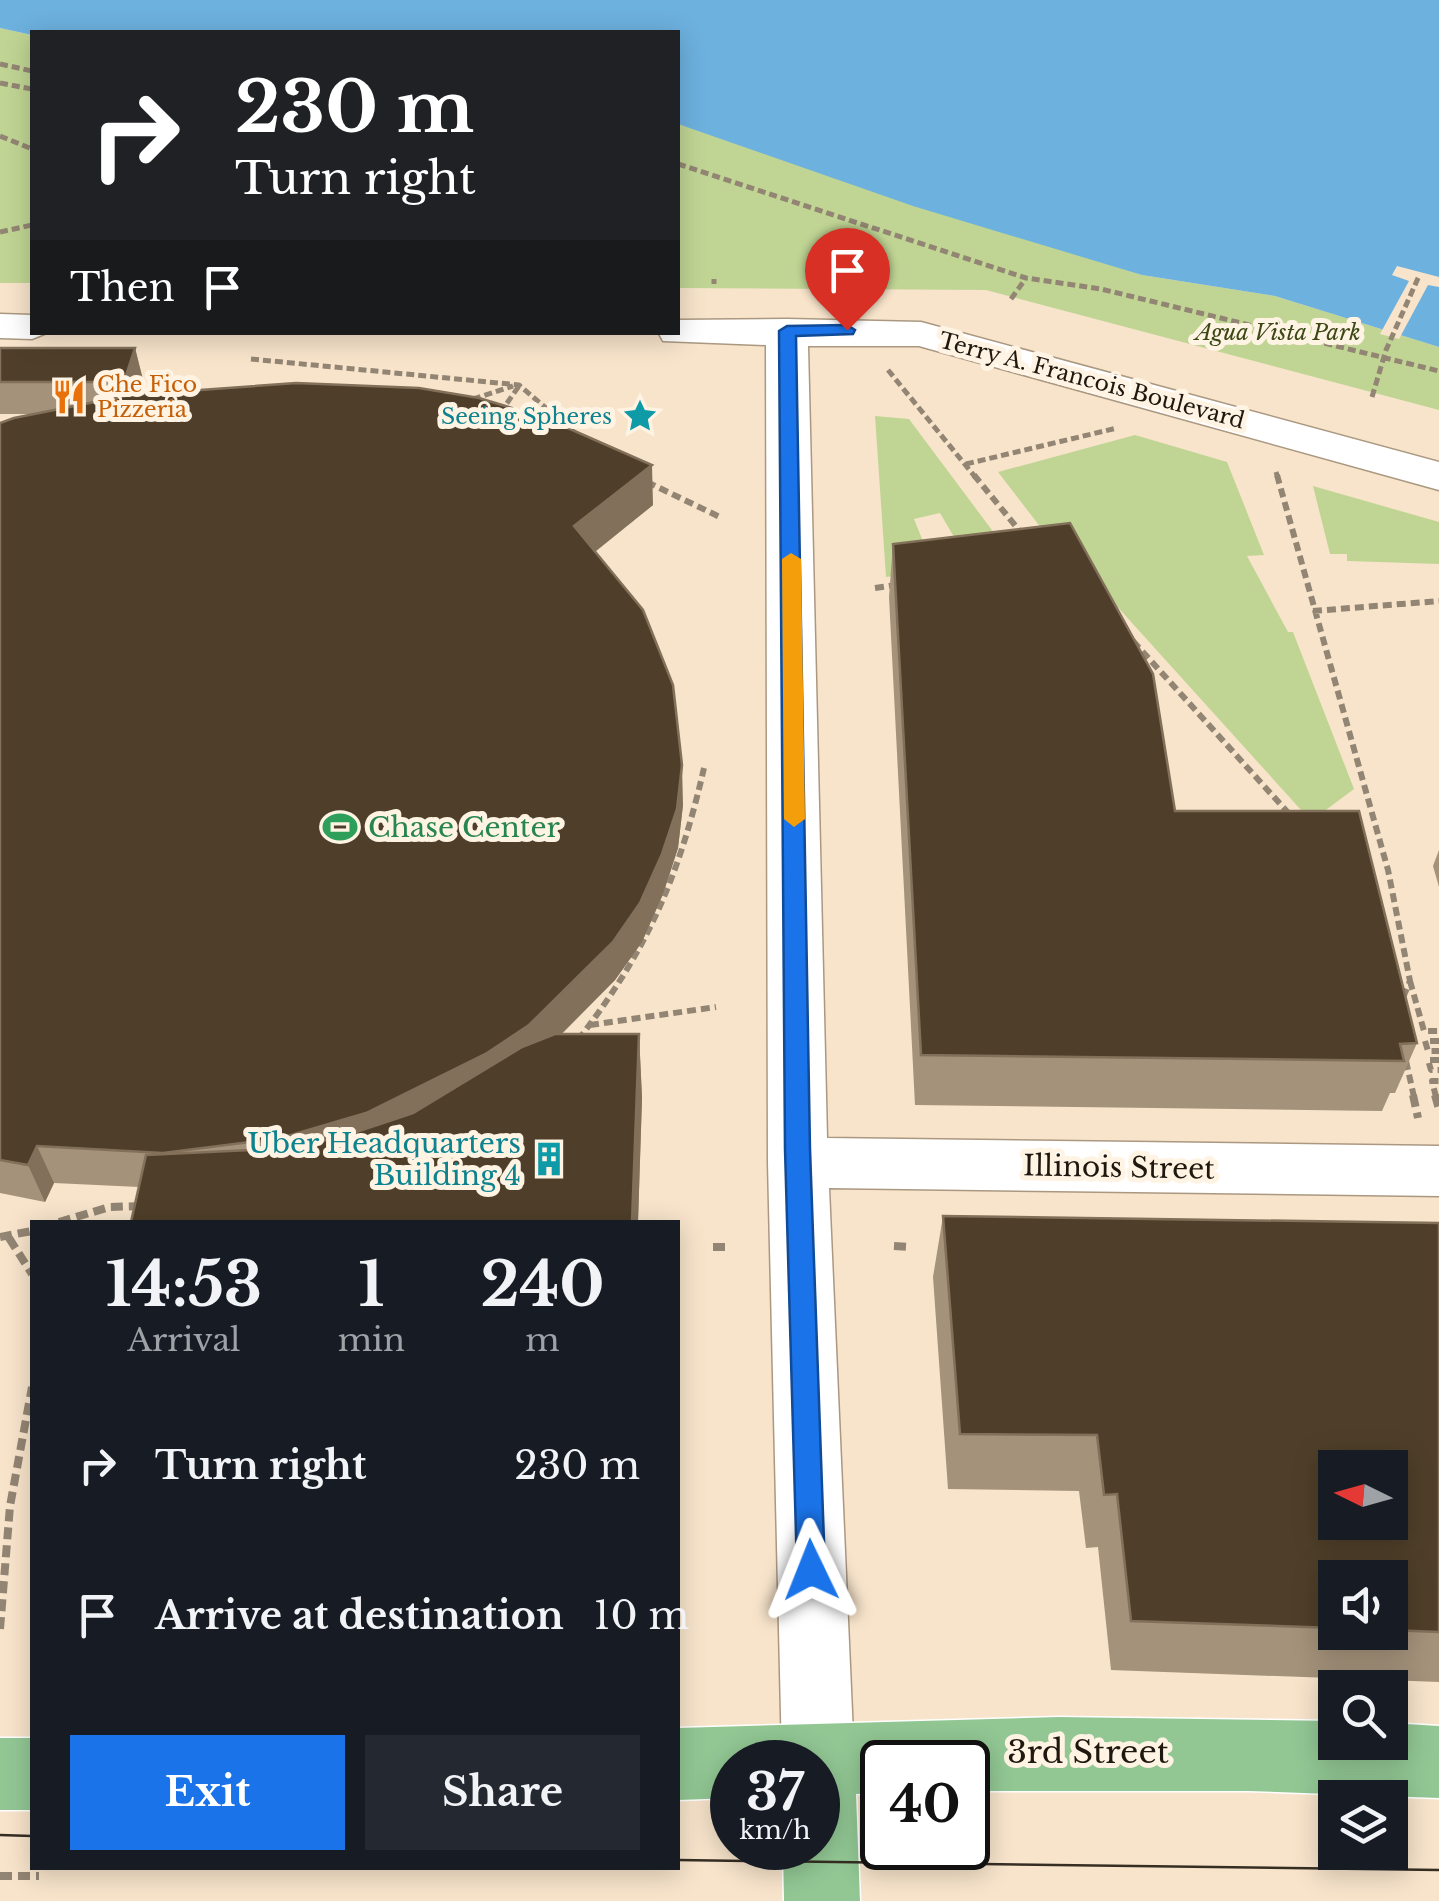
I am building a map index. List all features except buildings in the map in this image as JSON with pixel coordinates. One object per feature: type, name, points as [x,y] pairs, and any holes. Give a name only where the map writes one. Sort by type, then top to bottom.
[{"type":"main road","name":"3rd Street","points":[[840,1756],[969,1752],[1260,1753],[1439,1762]]},
{"type":"main road","name":"3rd Street","points":[[680,1764],[710,1762]]},
{"type":"main road","points":[[0,1774],[30,1774]]},
{"type":"main road","points":[[821,1870],[822,1901]]},
{"type":"street","points":[[0,326],[30,327]]},
{"type":"street","points":[[787,331],[798,1163],[817,1740]]},
{"type":"street","name":"Terry A. Francois Boulevard","points":[[680,332],[891,331],[966,343],[1439,476]]},
{"type":"street","name":"Illinois Street","points":[[798,1163],[1429,1145]]},
{"type":"path","points":[[0,64],[30,71]]},
{"type":"path","points":[[0,84],[30,89]]},
{"type":"path","points":[[0,136],[30,148]]},
{"type":"path","points":[[680,165],[1026,278],[1102,288],[1439,371]]},
{"type":"path","points":[[0,232],[30,225]]},
{"type":"path","points":[[1372,397],[1384,356],[1419,276]]},
{"type":"path","points":[[1011,299],[1026,278]]},
{"type":"path","points":[[251,358],[519,384],[586,442]]},
{"type":"path","points":[[878,358],[1026,538]]},
{"type":"path","points":[[463,402],[519,384]]},
{"type":"path","points":[[492,425],[519,384]]},
{"type":"path","points":[[966,464],[1132,424]]},
{"type":"path","points":[[1275,466],[1381,846],[1424,1032],[1439,1032]]},
{"type":"path","points":[[644,481],[722,518]]},
{"type":"path","points":[[874,588],[914,583]]},
{"type":"path","points":[[1313,610],[1439,601]]},
{"type":"path","points":[[1127,634],[1305,831]]},
{"type":"path","points":[[576,1042],[627,980],[664,914],[687,848],[704,768]]},
{"type":"path","points":[[1362,843],[1381,846]]},
{"type":"path","points":[[1398,1009],[1410,981]]},
{"type":"path","points":[[590,1025],[716,1007]]},
{"type":"path","points":[[1439,1041],[1425,1041],[1428,1051],[1439,1051]]},
{"type":"path","points":[[1404,1046],[1429,1145]]},
{"type":"path","points":[[1439,1060],[1428,1060],[1431,1070],[1439,1070]]},
{"type":"path","points":[[1439,1081],[1432,1081],[1439,1109]]},
{"type":"path","points":[[67,1220],[110,1207],[144,1206]]},
{"type":"path","points":[[30,1231],[5,1237],[30,1271]]},
{"type":"path","points":[[894,1246],[911,1247]]},
{"type":"path","points":[[712,1247],[728,1247]]},
{"type":"path","points":[[0,1629],[5,1504],[30,1396]]},
{"type":"path","points":[[0,1876],[39,1876]]},
{"type":"green space","points":[[0,28],[30,35],[30,283],[0,283]]},
{"type":"green space","name":"Agua Vista Park","points":[[680,125],[1142,275],[1275,296],[1439,347],[1439,410],[986,290],[680,288]]},
{"type":"green space","points":[[875,416],[909,419],[1015,561],[971,566],[940,513],[914,519],[935,571],[886,577]]},
{"type":"green space","points":[[1135,435],[1227,462],[1264,555],[1247,556],[1288,632],[1293,632],[1354,789],[1311,821],[1095,582],[1075,572],[998,472]]},
{"type":"green space","points":[[1313,486],[1439,522],[1439,564],[1347,561],[1347,554],[1330,554]]},
{"type":"water","points":[[0,0],[1439,0],[1439,347],[1275,296],[1142,275],[913,206],[680,125],[680,30],[30,30],[30,35],[0,28]]},
{"type":"pier","points":[[1397,266],[1439,277],[1439,287],[1428,285],[1399,339],[1380,334],[1409,281],[1392,275]]},
{"type":"tram line","points":[[0,1835],[30,1836]]},
{"type":"tram line","points":[[680,1860],[1439,1870]]},
{"type":"slow traffic","points":[[791,559],[794,819]]},
{"type":"place","name":"Che Fico Pizzeria","points":[[69,397]]},
{"type":"place","name":"Seeing Spheres","points":[[640,416]]},
{"type":"place","name":"Chase Center","points":[[340,827]]},
{"type":"place","name":"Uber Headquarters Building 4","points":[[549,1159]]},
{"type":"route","points":[[811,1570],[798,1149],[787,331],[847,330]]}]
